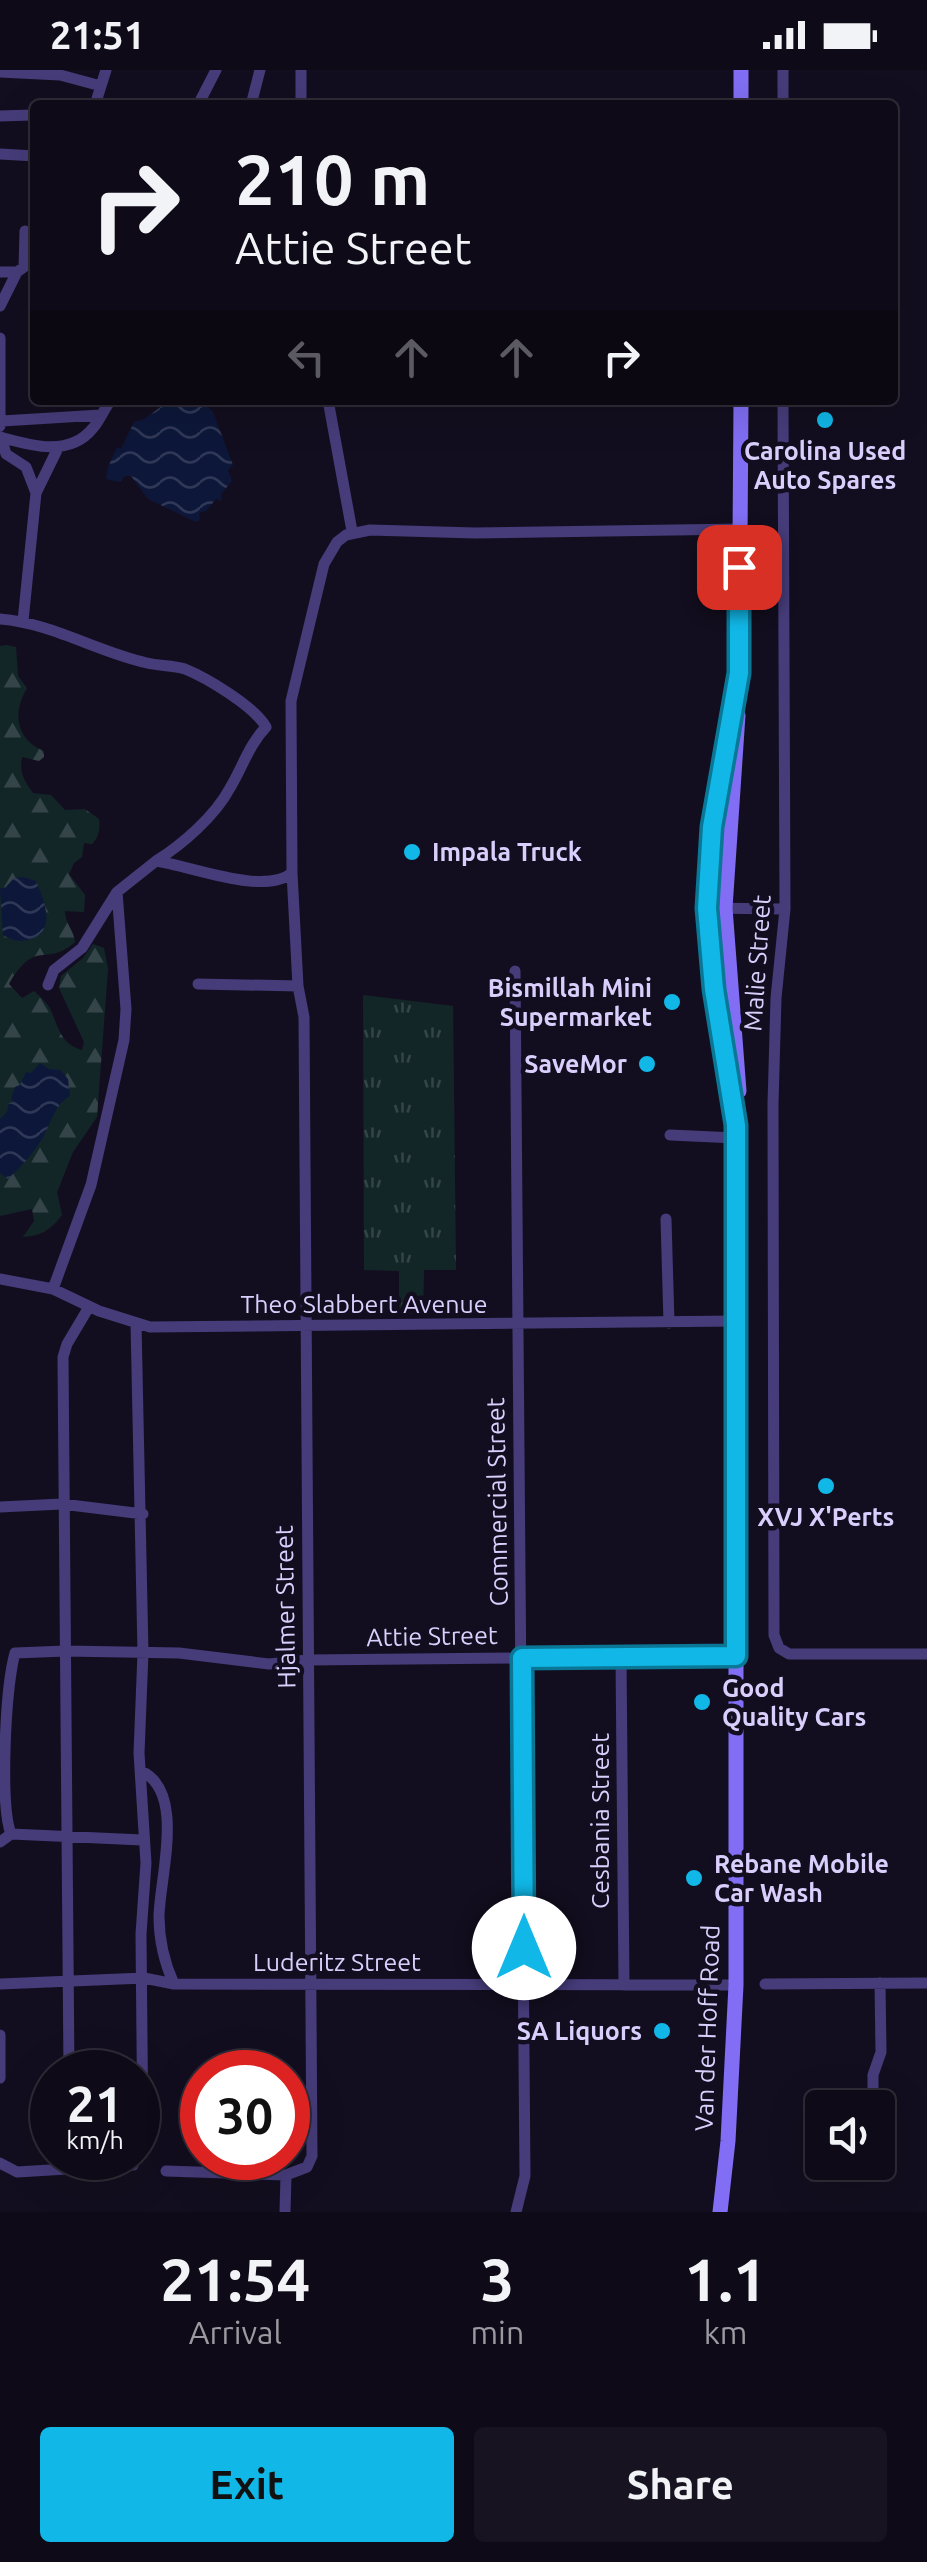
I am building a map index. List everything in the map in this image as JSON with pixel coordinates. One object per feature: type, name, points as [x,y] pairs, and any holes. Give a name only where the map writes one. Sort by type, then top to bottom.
[{"type":"main road","points":[[741,70],[741,100]]},
{"type":"main road","name":"Van der Hoff Road","points":[[720,2212],[728,2142],[736,1985],[738,1064],[725,908],[739,673],[741,405]]},
{"type":"main road","name":"Van der Hoff Road","points":[[736,1131],[714,989],[707,908],[712,827],[739,673]]},
{"type":"street","points":[[97,100],[106,70]]},
{"type":"street","points":[[201,100],[216,70]]},
{"type":"street","points":[[252,100],[260,70]]},
{"type":"street","points":[[300,70],[301,100]]},
{"type":"street","points":[[783,70],[783,100]]},
{"type":"street","points":[[0,72],[59,72],[101,86]]},
{"type":"street","points":[[0,116],[30,115]]},
{"type":"street","points":[[0,154],[30,156]]},
{"type":"street","points":[[0,306],[25,264],[24,231]]},
{"type":"street","points":[[0,272],[17,272]]},
{"type":"street","points":[[0,338],[1,424],[100,415]]},
{"type":"street","points":[[0,437],[58,448],[75,444],[94,426],[107,405]]},
{"type":"street","points":[[329,405],[352,532],[740,529]]},
{"type":"street","name":"Malie Street","points":[[783,405],[786,909],[776,998],[773,1104],[774,1635],[779,1648],[789,1654],[927,1654]]},
{"type":"street","points":[[0,437],[6,454],[26,466],[36,493]]},
{"type":"street","points":[[24,621],[36,493],[58,448]]},
{"type":"street","name":"Hjalmer Street","points":[[310,2160],[304,1017],[298,986],[292,873],[291,700],[324,564],[336,542],[352,532]]},
{"type":"street","points":[[0,619],[24,621],[146,663],[184,669],[252,709],[266,726],[251,743],[222,799],[174,850],[117,892],[82,948],[54,970],[48,986]]},
{"type":"street","points":[[156,860],[250,882],[274,882],[292,873]]},
{"type":"street","points":[[53,1289],[92,1185],[124,1040],[126,1009],[117,892]]},
{"type":"street","points":[[707,908],[786,909]]},
{"type":"street","name":"Commercial Street","points":[[515,971],[524,1984],[524,2176],[516,2212]]},
{"type":"street","points":[[198,984],[298,986]]},
{"type":"street","points":[[670,1135],[736,1131]]},
{"type":"street","points":[[666,1220],[669,1323]]},
{"type":"street","name":"Theo Slabbert Avenue","points":[[0,1280],[53,1289],[89,1307],[150,1327],[737,1321]]},
{"type":"street","points":[[69,2050],[63,1357],[89,1307]]},
{"type":"street","points":[[136,1323],[143,1653],[139,1753],[146,1863],[141,1934],[144,2050]]},
{"type":"street","points":[[0,1507],[62,1504],[142,1514]]},
{"type":"street","name":"Attie Street","points":[[6,1838],[1,1746],[15,1654],[66,1651],[197,1655],[270,1664],[308,1660],[736,1656]]},
{"type":"street","name":"Cesbania Street","points":[[621,1657],[624,1985]]},
{"type":"street","points":[[141,1771],[158,1782],[167,1804],[159,1915],[162,1948],[174,1984]]},
{"type":"street","points":[[6,1838],[65,1835],[142,1840]]},
{"type":"street","points":[[146,1863],[162,1886]]},
{"type":"street","name":"Luderitz Street","points":[[0,1984],[144,1978],[174,1984],[736,1985]]},
{"type":"street","points":[[765,1984],[927,1983]]},
{"type":"street","points":[[873,2090],[873,2075],[881,2052],[880,1984]]},
{"type":"street","points":[[0,2035],[0,2078]]},
{"type":"street","points":[[0,2163],[17,2172],[30,2170]]},
{"type":"street","points":[[166,2171],[180,2171]]},
{"type":"street","points":[[285,2212],[286,2180]]},
{"type":"green space","points":[[0,646],[16,647],[18,676],[27,688],[19,707],[19,725],[27,740],[44,751],[39,761],[22,757],[25,780],[33,793],[51,795],[65,810],[85,809],[99,819],[96,839],[92,844],[84,843],[82,857],[69,874],[85,895],[84,912],[65,911],[75,942],[56,953],[27,961],[9,984],[22,998],[34,991],[48,1005],[65,1040],[82,1050],[84,1042],[59,988],[61,976],[93,944],[104,948],[108,969],[97,1117],[73,1152],[57,1192],[62,1215],[46,1231],[23,1237],[34,1221],[32,1209],[0,1216]]},
{"type":"green space","points":[[363,995],[453,1006],[456,1270],[424,1270],[423,1314],[399,1314],[399,1271],[364,1270]]},
{"type":"water","points":[[163,405],[206,405],[213,412],[233,465],[228,470],[232,481],[221,494],[222,501],[216,499],[199,513],[200,520],[196,522],[148,499],[131,476],[119,482],[106,479],[117,447],[121,449],[134,422]]},
{"type":"water","points":[[23,877],[36,881],[46,920],[40,934],[17,941],[3,935],[0,888]]},
{"type":"water","points":[[40,1063],[60,1070],[68,1079],[70,1096],[57,1109],[34,1151],[8,1179],[0,1173],[0,1119],[13,1102],[15,1087],[26,1072],[31,1073]]},
{"type":"place","name":"Carolina Used Auto Spares","points":[[825,420]]},
{"type":"place","name":"Impala Truck","points":[[412,852]]},
{"type":"place","name":"Bismillah Mini Supermarket","points":[[672,1002]]},
{"type":"place","name":"SaveMor","points":[[647,1064]]},
{"type":"place","name":"XVJ X'Perts","points":[[826,1486]]},
{"type":"place","name":"Good Quality Cars","points":[[702,1702]]},
{"type":"place","name":"Rebane Mobile Car Wash","points":[[694,1878]]},
{"type":"place","name":"SA Liquors","points":[[662,2031]]},
{"type":"route","points":[[524,1948],[522,1658],[736,1656],[736,1125],[714,989],[707,908],[712,827],[739,673],[739,567]]}]
